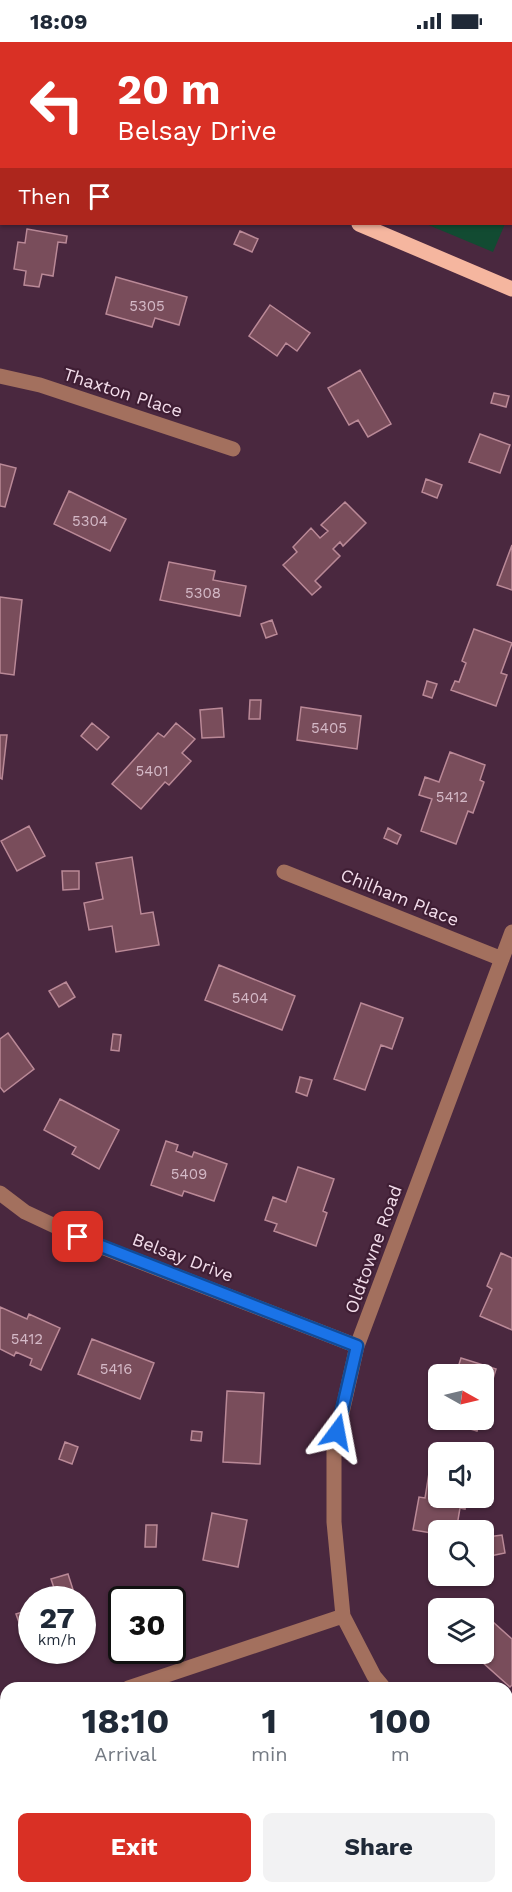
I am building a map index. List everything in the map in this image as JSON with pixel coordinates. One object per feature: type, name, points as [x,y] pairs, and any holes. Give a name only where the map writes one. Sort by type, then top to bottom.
[{"type":"main road","points":[[361,225],[512,289]]},
{"type":"street","name":"Thaxton Place","points":[[0,376],[40,385],[233,449]]},
{"type":"street","name":"Chilham Place","points":[[284,872],[502,959]]},
{"type":"street","name":"Oldtowne Road","points":[[379,1682],[343,1616],[334,1522],[334,1448],[357,1346],[512,932]]},
{"type":"street","name":"Belsay Drive","points":[[0,1192],[25,1212],[89,1242],[357,1346]]},
{"type":"street","points":[[146,1682],[343,1616]]},
{"type":"green space","points":[[428,225],[505,225],[493,252]]},
{"type":"building","points":[[27,229],[67,236],[66,243],[58,242],[53,276],[42,274],[39,287],[24,285],[26,271],[14,269],[18,242],[25,243]]},
{"type":"building","points":[[240,231],[258,239],[252,252],[234,244]]},
{"type":"building","points":[[116,277],[187,297],[179,325],[155,318],[152,327],[106,314]]},
{"type":"building","points":[[270,305],[310,333],[297,351],[286,343],[277,356],[249,336]]},
{"type":"building","points":[[360,370],[391,424],[368,437],[358,420],[349,425],[328,388]]},
{"type":"building","points":[[494,393],[509,396],[506,407],[491,403]]},
{"type":"building","points":[[480,434],[510,445],[500,473],[469,462]]},
{"type":"building","points":[[0,464],[16,468],[5,507],[0,506]]},
{"type":"building","points":[[426,479],[442,485],[437,498],[422,492]]},
{"type":"building","points":[[69,491],[126,519],[110,551],[54,524]]},
{"type":"building","points":[[345,502],[366,523],[343,546],[340,542],[333,549],[340,556],[315,581],[321,587],[312,595],[283,565],[297,552],[293,547],[311,528],[320,538],[328,531],[321,525]]},
{"type":"building","points":[[512,545],[512,590],[497,585]]},
{"type":"building","points":[[169,562],[215,571],[213,580],[246,586],[240,616],[160,600]]},
{"type":"building","points":[[0,597],[22,600],[14,675],[0,673]]},
{"type":"building","points":[[272,620],[277,634],[266,638],[261,624]]},
{"type":"building","points":[[474,629],[512,643],[501,673],[507,675],[496,706],[451,690],[455,681],[459,682],[466,663],[462,661]]},
{"type":"building","points":[[427,681],[437,684],[432,698],[423,695]]},
{"type":"building","points":[[250,700],[261,700],[260,719],[249,719]]},
{"type":"building","points":[[301,707],[361,716],[357,749],[297,740]]},
{"type":"building","points":[[222,708],[224,737],[202,738],[200,710]]},
{"type":"building","points":[[92,723],[109,737],[97,750],[81,736]]},
{"type":"building","points":[[176,723],[195,739],[182,753],[191,761],[169,785],[165,782],[141,809],[112,784],[158,733],[164,737]]},
{"type":"building","points":[[0,735],[7,735],[2,779],[0,778]]},
{"type":"building","points":[[450,752],[485,765],[480,780],[484,782],[473,813],[468,811],[456,844],[421,831],[432,799],[419,795],[425,777],[439,782]]},
{"type":"building","points":[[29,826],[45,856],[17,871],[1,841]]},
{"type":"building","points":[[388,828],[401,835],[397,844],[384,838]]},
{"type":"building","points":[[132,857],[141,914],[153,912],[159,945],[116,952],[112,926],[89,930],[84,903],[103,899],[96,863]]},
{"type":"building","points":[[62,871],[79,871],[79,889],[63,890]]},
{"type":"building","points":[[219,965],[295,996],[282,1030],[205,1000]]},
{"type":"building","points":[[66,982],[75,997],[59,1007],[49,991]]},
{"type":"building","points":[[361,1003],[403,1018],[392,1049],[381,1045],[365,1090],[334,1079]]},
{"type":"building","points":[[8,1033],[34,1069],[4,1092],[0,1087],[0,1039]]},
{"type":"building","points":[[113,1034],[121,1035],[119,1051],[111,1050]]},
{"type":"building","points":[[300,1077],[312,1080],[307,1096],[296,1092]]},
{"type":"building","points":[[60,1099],[119,1130],[99,1169],[72,1154],[76,1147],[44,1130]]},
{"type":"building","points":[[166,1141],[178,1145],[176,1151],[192,1157],[194,1152],[227,1164],[214,1201],[184,1191],[182,1196],[151,1185]]},
{"type":"building","points":[[298,1167],[334,1179],[323,1211],[327,1213],[316,1246],[274,1231],[277,1224],[265,1220],[273,1197],[286,1202]]},
{"type":"building","points":[[501,1253],[512,1258],[512,1330],[480,1316],[492,1289],[487,1286]]},
{"type":"building","points":[[0,1307],[27,1319],[29,1314],[60,1328],[41,1370],[30,1365],[32,1359],[16,1352],[14,1356],[0,1349]]},
{"type":"building","points":[[92,1339],[154,1363],[140,1399],[78,1374]]},
{"type":"building","points":[[461,1358],[480,1364],[459,1364]]},
{"type":"building","points":[[227,1391],[264,1393],[260,1464],[223,1462]]},
{"type":"building","points":[[192,1431],[202,1432],[201,1441],[191,1440]]},
{"type":"building","points":[[65,1442],[78,1447],[72,1464],[59,1459]]},
{"type":"building","points":[[428,1479],[428,1508],[460,1508],[458,1520],[428,1520],[428,1532],[413,1530],[419,1497],[425,1498]]},
{"type":"building","points":[[212,1513],[247,1520],[238,1567],[203,1560]]},
{"type":"building","points":[[146,1525],[157,1525],[156,1547],[145,1547]]},
{"type":"building","points":[[502,1535],[505,1553],[494,1555],[494,1536]]},
{"type":"building","points":[[68,1574],[72,1586],[53,1586],[51,1579]]},
{"type":"building","points":[[494,1623],[512,1639],[512,1682],[504,1682],[484,1664],[494,1664]]},
{"type":"route","points":[[78,1237],[357,1346],[337,1432]]}]
